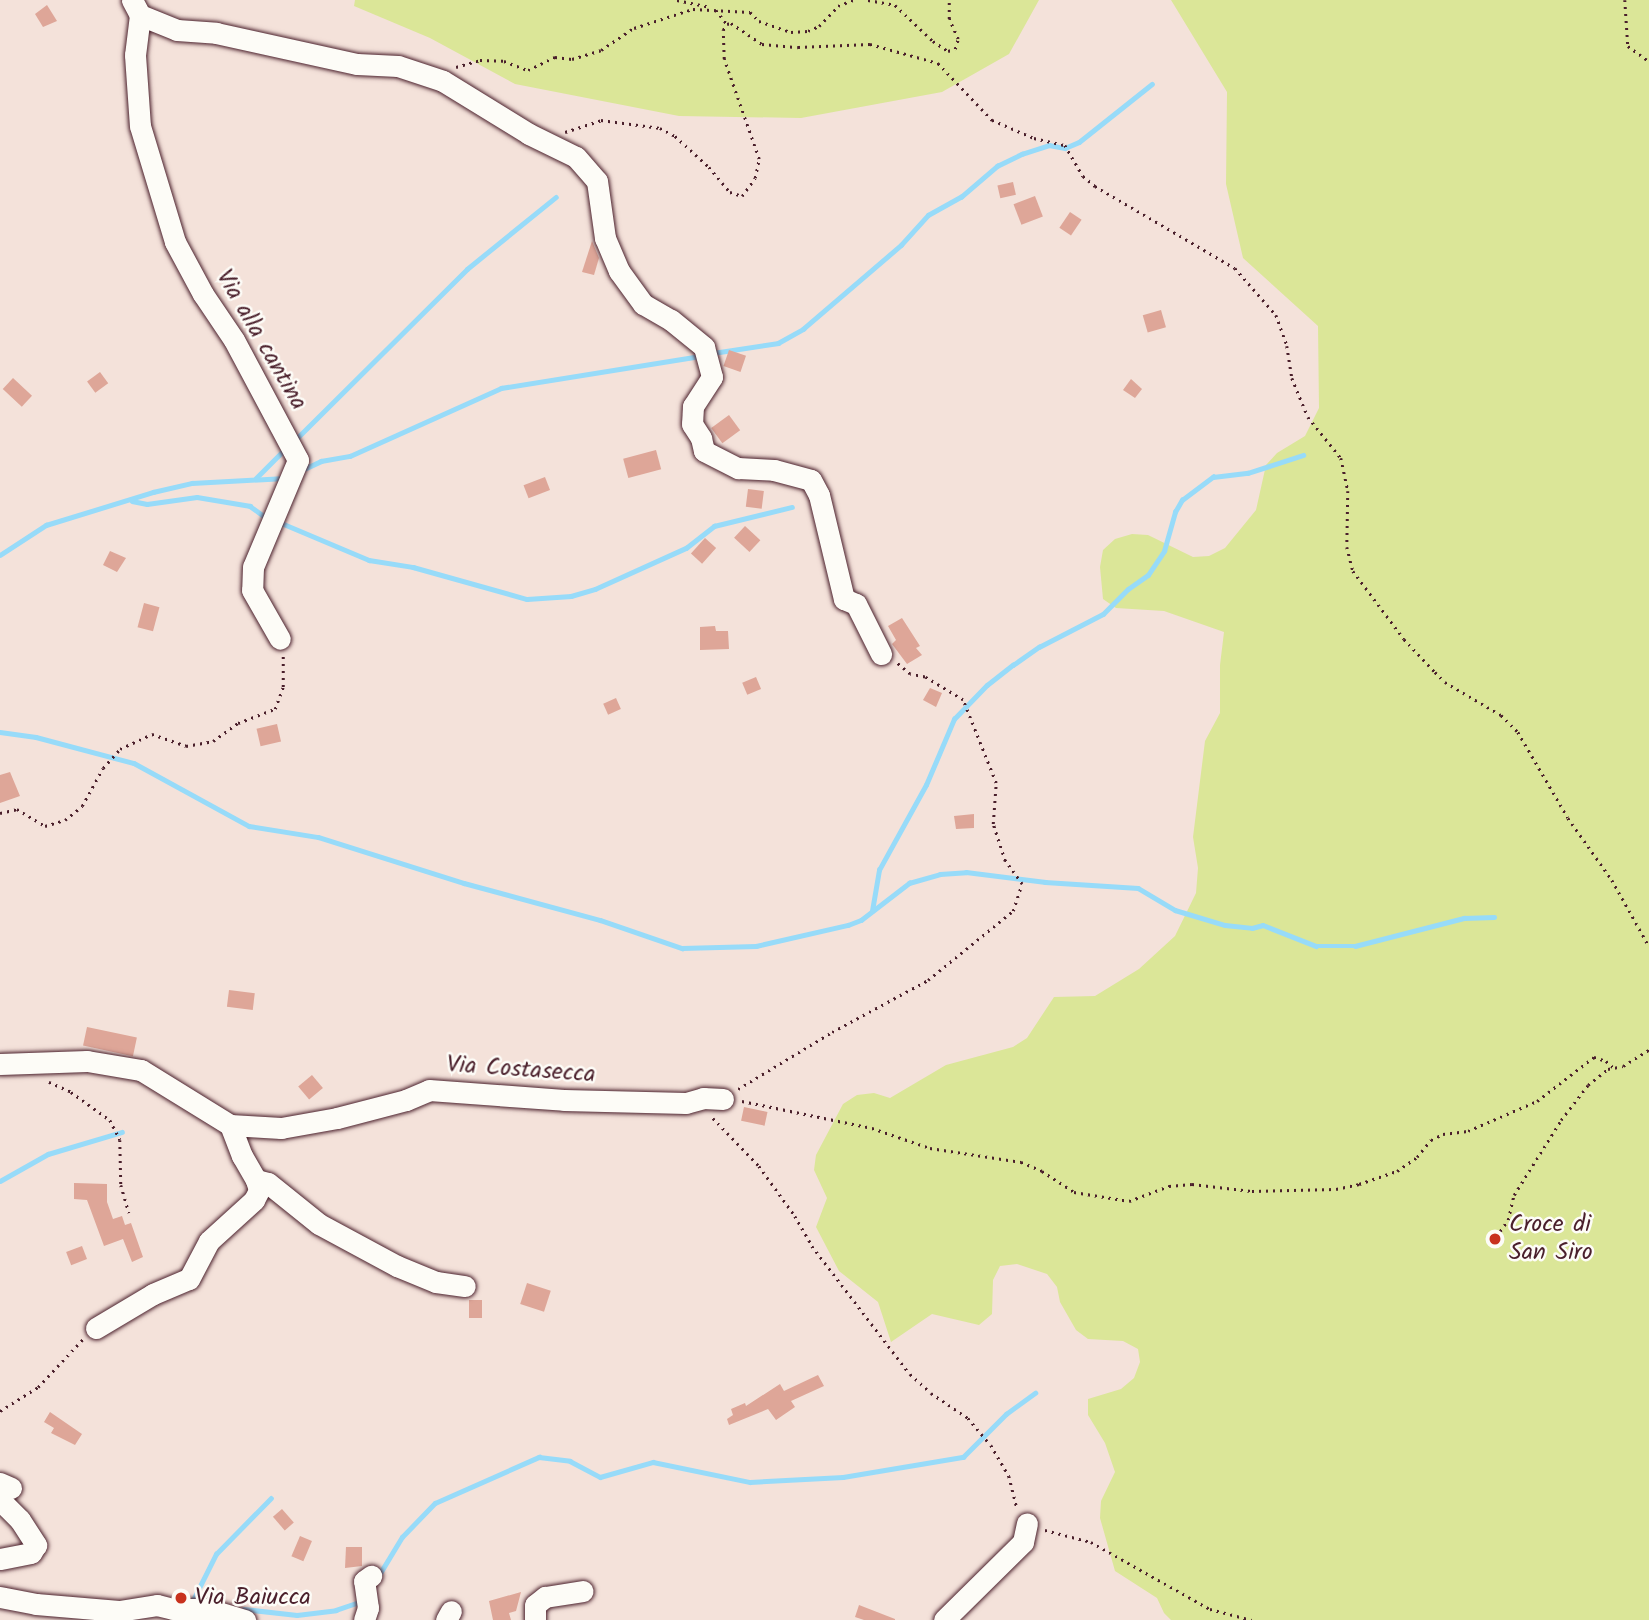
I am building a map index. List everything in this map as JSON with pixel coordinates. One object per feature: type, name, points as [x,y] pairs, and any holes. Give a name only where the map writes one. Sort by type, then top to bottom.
[{"type":"street","points":[[136,8],[177,30],[216,33],[357,64],[398,66],[443,81],[547,144],[576,158],[597,181],[605,238],[619,271],[643,304],[671,320],[704,348],[712,377],[693,406],[692,424],[701,438],[704,452],[738,468],[774,470],[811,480],[819,495],[844,599],[856,604],[881,654]]},
{"type":"street","name":"Via alla cantina","points":[[136,8],[135,55],[140,126],[182,258],[234,340],[298,460],[253,567],[252,590],[280,639]]},
{"type":"street","name":"Via Costasecca","points":[[0,1064],[88,1061],[141,1070],[230,1125],[281,1128],[337,1118],[406,1100],[429,1090],[564,1100],[686,1103],[713,1099]]},
{"type":"street","points":[[96,1328],[153,1294],[189,1279],[209,1241],[254,1200],[259,1190],[256,1180],[242,1156],[230,1125]]},
{"type":"street","points":[[256,1180],[268,1183],[319,1224],[397,1266],[436,1282],[466,1286]]},
{"type":"street","points":[[0,1559],[31,1553],[36,1545],[4,1490]]},
{"type":"street","points":[[944,1620],[1023,1542],[1027,1523]]},
{"type":"street","points":[[364,1620],[368,1608],[364,1581],[371,1576]]},
{"type":"street","points":[[535,1620],[535,1605],[545,1597],[583,1591]]},
{"type":"street","points":[[0,1597],[36,1604],[119,1611],[157,1605],[174,1614],[208,1609],[245,1620]]},
{"type":"path","points":[[677,0],[714,9],[727,24],[731,23],[762,44],[798,47],[870,44],[938,63],[992,120],[1034,138],[1065,145],[1089,181],[1107,195],[1235,268],[1276,315],[1287,346],[1292,378],[1308,417],[1341,458],[1348,491],[1347,547],[1353,570],[1404,639],[1434,672],[1445,682],[1501,715],[1518,732],[1568,818],[1612,880],[1649,946]]},
{"type":"path","points":[[422,75],[480,60],[504,61],[528,70],[555,57],[572,59],[601,50],[634,27],[693,9],[750,12],[759,21],[791,33],[819,26],[838,6],[853,0]]},
{"type":"path","points":[[868,0],[895,5],[933,41],[948,51],[955,48],[958,39],[949,19],[949,0]]},
{"type":"path","points":[[1625,0],[1628,46],[1649,61]]},
{"type":"path","points":[[547,144],[571,128],[601,120],[660,128],[675,136],[730,192],[742,196],[755,178],[758,159],[724,60],[723,30],[727,24]]},
{"type":"path","points":[[0,813],[17,809],[45,826],[65,820],[82,806],[103,768],[120,749],[152,734],[186,746],[213,741],[238,723],[275,709],[283,687],[284,663],[280,639]]},
{"type":"path","points":[[881,654],[910,674],[925,677],[963,700],[996,783],[993,824],[1005,861],[1023,884],[1013,911],[928,980],[713,1099],[704,1108],[759,1166],[795,1216],[812,1246],[910,1374],[931,1393],[968,1418],[991,1445],[1009,1476],[1013,1500],[1027,1523],[1091,1542],[1210,1609],[1252,1620]]},
{"type":"path","points":[[1496,1237],[1508,1220],[1514,1195],[1561,1120],[1588,1085],[1649,1050]]},
{"type":"path","points":[[713,1099],[752,1102],[794,1115],[872,1128],[930,1148],[1021,1162],[1042,1171],[1074,1192],[1129,1201],[1170,1186],[1192,1184],[1252,1191],[1336,1189],[1359,1185],[1397,1171],[1417,1157],[1430,1140],[1443,1134],[1468,1131],[1536,1101],[1594,1056],[1614,1068]]},
{"type":"path","points":[[41,1078],[71,1093],[110,1120],[120,1140],[121,1185],[129,1213]]},
{"type":"path","points":[[0,1410],[38,1387],[69,1350],[96,1328]]},
{"type":"green space","points":[[355,0],[1039,0],[1009,54],[942,92],[801,118],[679,116],[515,84],[430,38],[354,6]]},
{"type":"green space","points":[[1171,0],[1649,0],[1649,1620],[1171,1620],[1164,1613],[1157,1598],[1115,1571],[1100,1518],[1101,1501],[1115,1472],[1105,1443],[1088,1415],[1088,1399],[1121,1389],[1134,1378],[1140,1362],[1138,1349],[1123,1341],[1088,1339],[1076,1330],[1060,1302],[1057,1287],[1047,1274],[1017,1264],[1000,1266],[993,1280],[992,1314],[979,1325],[932,1314],[891,1342],[878,1302],[839,1271],[816,1227],[827,1198],[814,1170],[816,1155],[843,1104],[857,1095],[874,1093],[890,1098],[946,1065],[1013,1047],[1027,1038],[1054,997],[1095,996],[1139,969],[1175,936],[1196,893],[1198,868],[1193,837],[1205,741],[1220,713],[1220,665],[1224,632],[1164,611],[1116,608],[1103,599],[1100,567],[1103,550],[1115,539],[1132,534],[1148,535],[1193,557],[1209,556],[1225,548],[1256,510],[1266,465],[1277,453],[1305,436],[1319,408],[1318,326],[1243,258],[1226,184],[1227,92]]},
{"type":"building","points":[[47,5],[57,21],[43,27],[35,14]]},
{"type":"building","points":[[1013,182],[1016,195],[1000,198],[997,186]]},
{"type":"building","points":[[1035,196],[1043,217],[1021,225],[1014,204]]},
{"type":"building","points":[[1070,212],[1082,220],[1071,236],[1059,228]]},
{"type":"building","points":[[592,241],[599,258],[594,275],[582,272]]},
{"type":"building","points":[[1161,310],[1166,327],[1148,333],[1143,315]]},
{"type":"building","points":[[729,350],[746,356],[740,372],[723,366]]},
{"type":"building","points":[[100,372],[108,383],[95,393],[87,381]]},
{"type":"building","points":[[13,378],[32,396],[22,407],[3,389]]},
{"type":"building","points":[[1131,379],[1142,389],[1135,398],[1123,390]]},
{"type":"building","points":[[729,415],[740,430],[722,443],[711,428]]},
{"type":"building","points":[[656,450],[661,469],[628,478],[623,459]]},
{"type":"building","points":[[545,477],[550,490],[529,498],[524,485]]},
{"type":"building","points":[[748,489],[764,491],[762,509],[746,507]]},
{"type":"building","points":[[745,526],[760,540],[749,552],[734,538]]},
{"type":"building","points":[[705,538],[716,548],[702,564],[691,554]]},
{"type":"building","points":[[110,551],[126,558],[117,572],[103,565]]},
{"type":"building","points":[[144,603],[159,607],[153,631],[138,627]]},
{"type":"building","points":[[902,618],[920,646],[916,648],[922,655],[907,664],[892,644],[896,640],[888,626]]},
{"type":"building","points":[[715,626],[716,631],[728,631],[729,649],[700,650],[700,627]]},
{"type":"building","points":[[756,677],[761,689],[747,695],[742,683]]},
{"type":"building","points":[[930,688],[942,693],[936,707],[923,700]]},
{"type":"building","points":[[616,698],[621,709],[608,715],[603,704]]},
{"type":"building","points":[[277,724],[281,742],[261,746],[257,729]]},
{"type":"building","points":[[10,772],[20,796],[0,803],[0,775]]},
{"type":"building","points":[[974,814],[974,828],[956,829],[954,816]]},
{"type":"building","points":[[229,990],[255,993],[253,1010],[227,1007]]},
{"type":"building","points":[[87,1027],[137,1038],[133,1056],[83,1046]]},
{"type":"building","points":[[312,1075],[323,1088],[309,1100],[298,1087]]},
{"type":"building","points":[[744,1107],[767,1112],[765,1126],[741,1121]]},
{"type":"building","points":[[74,1183],[107,1184],[107,1202],[113,1219],[122,1216],[125,1225],[131,1223],[143,1257],[132,1262],[123,1239],[104,1246],[87,1200],[74,1199]]},
{"type":"building","points":[[82,1246],[87,1259],[71,1265],[66,1252]]},
{"type":"building","points":[[527,1283],[551,1291],[544,1312],[520,1304]]},
{"type":"building","points":[[469,1300],[482,1300],[482,1318],[469,1318]]},
{"type":"building","points":[[818,1375],[824,1386],[791,1401],[795,1407],[776,1420],[768,1409],[729,1425],[727,1419],[733,1415],[731,1409],[745,1403],[746,1406],[780,1384],[784,1391]]},
{"type":"building","points":[[50,1412],[82,1434],[75,1445],[51,1433],[54,1428],[44,1422]]},
{"type":"building","points":[[282,1509],[294,1523],[285,1530],[273,1517]]},
{"type":"building","points":[[300,1536],[312,1541],[303,1561],[291,1556]]},
{"type":"building","points":[[346,1547],[362,1547],[362,1566],[345,1568]]},
{"type":"building","points":[[521,1592],[516,1611],[509,1613],[511,1620],[493,1620],[489,1601]]},
{"type":"building","points":[[859,1605],[895,1620],[864,1620],[855,1617]]},
{"type":"waterway","points":[[713,353],[778,343],[803,329],[901,245],[928,215],[961,197],[997,166],[1049,145],[1065,148],[1079,142],[1152,84]]},
{"type":"waterway","points":[[296,439],[467,269],[556,197]]},
{"type":"waterway","points":[[302,470],[321,461],[350,456],[501,388],[701,356]]},
{"type":"waterway","points":[[256,478],[284,450]]},
{"type":"waterway","points":[[872,911],[879,870],[926,785],[954,719],[987,685],[1013,665],[1039,647],[1103,614],[1128,589],[1148,575],[1164,551],[1175,512],[1182,500],[1213,477],[1248,473],[1303,455]]},
{"type":"waterway","points":[[0,555],[46,525],[153,492],[192,483],[285,478]]},
{"type":"waterway","points":[[132,501],[147,504],[197,497],[250,506],[268,519]]},
{"type":"waterway","points":[[279,522],[369,560],[413,567],[527,599],[571,596],[595,589],[686,548],[714,526],[792,507]]},
{"type":"waterway","points":[[0,732],[36,737],[134,763],[249,826],[318,837],[464,883],[600,920],[682,948],[756,946],[848,925],[861,920],[909,883],[940,874],[966,872],[1045,882],[1138,888],[1175,910],[1225,925],[1252,928],[1263,925],[1316,946],[1355,946],[1464,918],[1494,917]]},
{"type":"waterway","points":[[0,1181],[48,1154],[122,1132]]},
{"type":"waterway","points":[[379,1575],[402,1537],[435,1503],[539,1457],[570,1461],[600,1477],[653,1462],[750,1482],[843,1477],[963,1457],[1006,1414],[1035,1393]]},
{"type":"waterway","points":[[192,1602],[216,1554],[271,1498]]},
{"type":"waterway","points":[[244,1609],[297,1615],[336,1610],[359,1602]]},
{"type":"place","name":"Croce di San Siro","points":[[1495,1239]]},
{"type":"place","name":"Via Baiucca","points":[[181,1598]]}]
